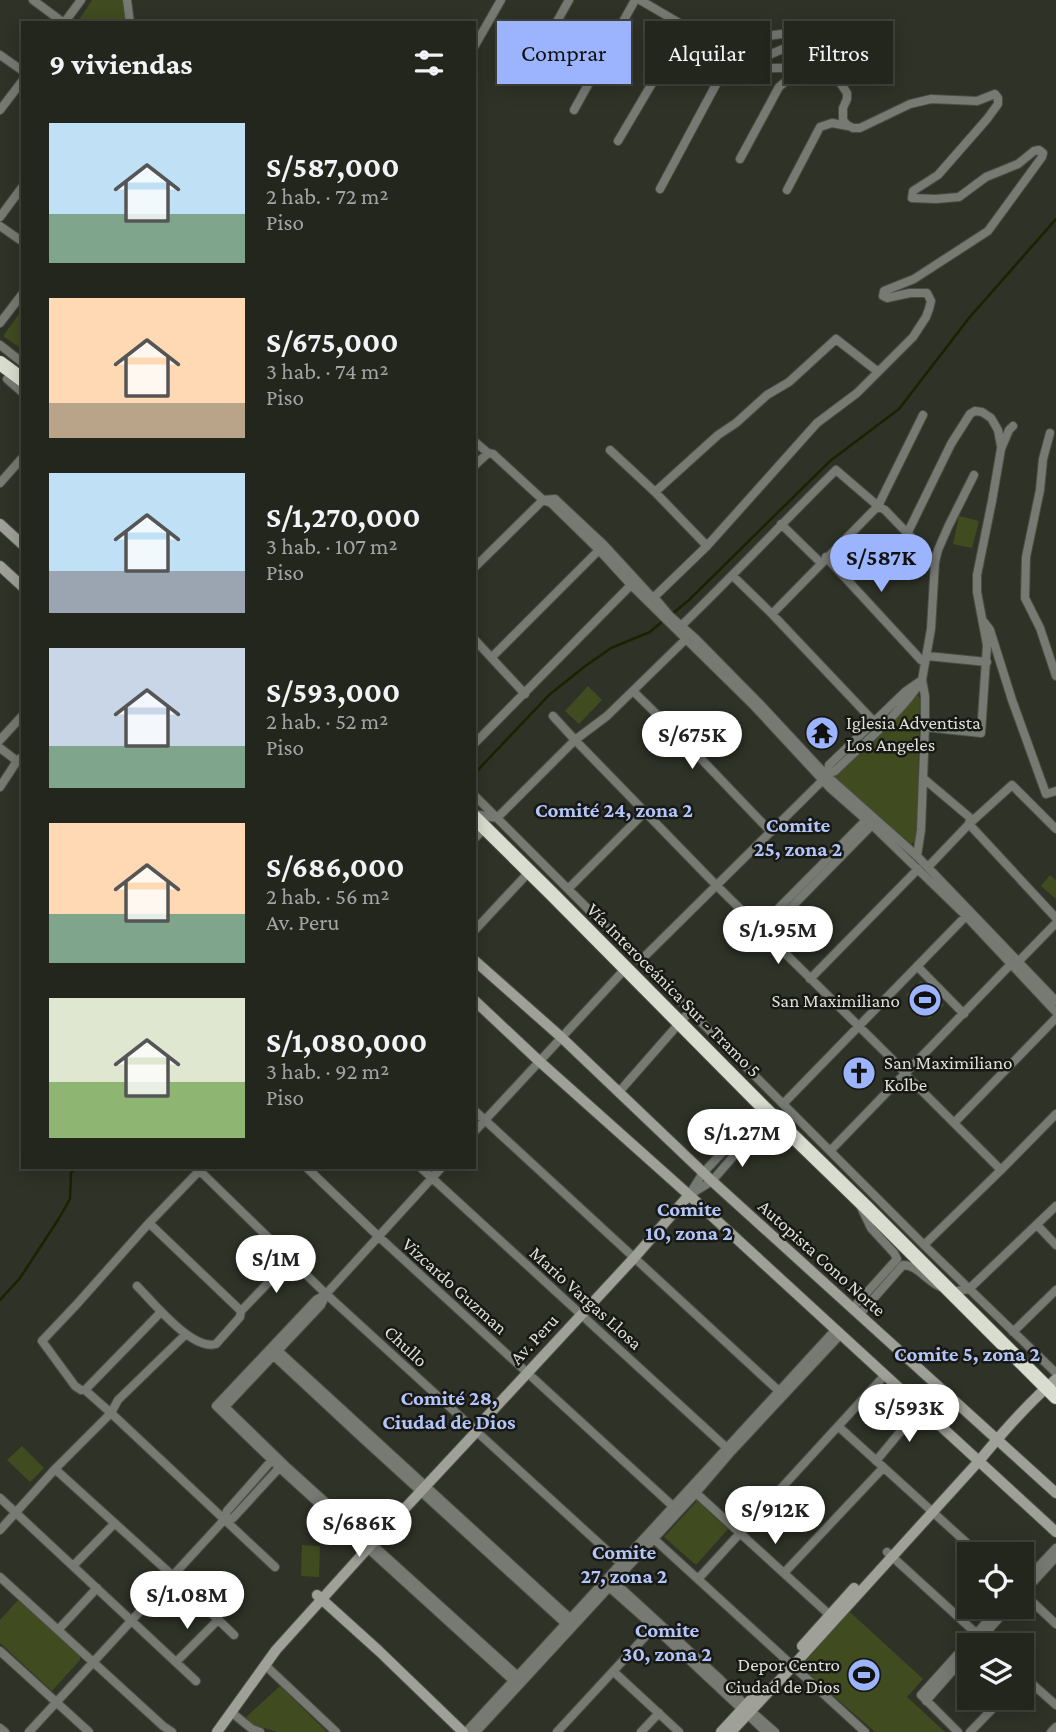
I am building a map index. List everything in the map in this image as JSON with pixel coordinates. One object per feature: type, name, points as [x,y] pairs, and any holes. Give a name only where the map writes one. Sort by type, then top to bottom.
[{"type":"highway","name":"Vía Interoceánica Sur - Tramo 5","points":[[478,820],[949,1290],[1052,1380]]},
{"type":"street","points":[[33,0],[61,21]]},
{"type":"street","points":[[65,21],[81,0]]},
{"type":"street","points":[[127,0],[130,21]]},
{"type":"street","points":[[476,43],[500,0]]},
{"type":"street","points":[[557,21],[569,0]]},
{"type":"street","points":[[574,110],[635,0]]},
{"type":"street","points":[[640,0],[677,21]]},
{"type":"street","points":[[770,36],[798,34],[802,38],[797,43],[770,54]]},
{"type":"street","points":[[0,55],[21,70]]},
{"type":"street","points":[[0,110],[21,83]]},
{"type":"street","points":[[740,159],[779,87],[784,83]]},
{"type":"street","points":[[618,141],[652,84]]},
{"type":"street","points":[[660,189],[716,84]]},
{"type":"street","points":[[841,84],[847,93],[843,120],[848,126]]},
{"type":"street","points":[[651,599],[707,546],[817,424],[857,393],[913,337],[926,317],[931,301],[927,293],[910,293],[887,298],[883,296],[884,291],[914,279],[988,231],[1043,153],[1034,151],[1018,164],[986,177],[959,197],[912,198],[913,191],[938,176],[998,104],[995,94],[977,101],[931,99],[910,104],[860,128],[832,123],[820,127],[787,190]]},
{"type":"street","points":[[0,217],[21,189]]},
{"type":"street","points":[[0,226],[21,241]]},
{"type":"street","points":[[0,323],[21,296]]},
{"type":"street","points":[[655,492],[718,435],[767,395],[789,382],[836,339],[877,371]]},
{"type":"street","points":[[0,345],[21,361]]},
{"type":"street","points":[[0,386],[6,371]]},
{"type":"street","points":[[6,371],[21,390]]},
{"type":"street","points":[[907,534],[951,444],[970,414],[975,411],[982,412],[991,418],[998,430],[1001,449]]},
{"type":"street","points":[[772,614],[878,506],[923,415]]},
{"type":"street","points":[[925,727],[981,733],[987,645],[977,592],[977,575],[1001,449],[1013,426]]},
{"type":"street","points":[[1050,433],[1043,458],[1040,490],[1026,557],[1025,598],[1040,628],[1056,676]]},
{"type":"street","points":[[476,443],[493,454],[543,500],[551,503],[650,595],[686,639],[869,822],[1056,1001]]},
{"type":"street","points":[[610,450],[707,546]]},
{"type":"street","points":[[476,464],[488,453]]},
{"type":"street","points":[[0,483],[21,459]]},
{"type":"street","points":[[681,626],[836,470],[885,510],[935,562]]},
{"type":"street","points":[[640,961],[825,778],[829,765],[912,696],[922,680],[927,656],[938,550],[974,475]]},
{"type":"street","points":[[476,566],[543,500]]},
{"type":"street","points":[[0,524],[21,543]]},
{"type":"street","points":[[781,524],[824,560],[921,660],[927,656],[987,662]]},
{"type":"street","points":[[601,548],[631,585],[681,626],[759,703],[825,778],[928,867],[1056,1012]]},
{"type":"street","points":[[492,657],[601,548]]},
{"type":"street","points":[[2,573],[21,586]]},
{"type":"street","points":[[733,576],[877,725]]},
{"type":"street","points":[[476,742],[631,585]]},
{"type":"street","points":[[983,620],[990,630],[1046,794],[1056,791]]},
{"type":"street","points":[[478,820],[497,818],[575,740],[607,716],[686,639]]},
{"type":"street","points":[[476,641],[525,694]]},
{"type":"street","points":[[917,856],[921,830],[925,727],[922,680]]},
{"type":"street","points":[[633,691],[771,832]]},
{"type":"street","points":[[553,716],[716,885],[900,1066],[1001,1170]]},
{"type":"street","points":[[0,740],[21,717]]},
{"type":"street","points":[[0,748],[20,759],[0,787]]},
{"type":"street","points":[[923,778],[968,816],[969,824]]},
{"type":"street","points":[[928,867],[969,824],[1012,785],[1056,829]]},
{"type":"street","points":[[476,797],[1013,1332],[1052,1380],[994,1437],[790,1665],[721,1732]]},
{"type":"street","points":[[568,889],[646,811]]},
{"type":"street","points":[[763,930],[869,822]]},
{"type":"street","points":[[830,1151],[1056,920],[969,824]]},
{"type":"street","points":[[810,979],[918,869]]},
{"type":"street","points":[[476,929],[529,872]]},
{"type":"street","points":[[783,1104],[966,916]]},
{"type":"street","name":"Autopista Cono Norte","points":[[476,962],[561,1037],[712,1181],[1056,1493]]},
{"type":"street","points":[[917,966],[964,1014]]},
{"type":"street","points":[[476,1130],[625,969]]},
{"type":"street","points":[[476,1002],[1056,1532]]},
{"type":"street","points":[[619,1092],[690,1011]]},
{"type":"street","points":[[954,1123],[1056,1018]]},
{"type":"street","points":[[689,1195],[703,1172],[767,1111]]},
{"type":"street","points":[[689,1195],[712,1181],[767,1111]]},
{"type":"street","points":[[476,1112],[782,1393]]},
{"type":"street","points":[[924,1245],[1056,1114]]},
{"type":"street","points":[[202,1169],[42,1341],[75,1386],[85,1390],[111,1413],[275,1567]]},
{"type":"street","name":"Chullo","points":[[202,1169],[326,1294],[476,1428],[623,1566]]},
{"type":"street","name":"Vizcardo Guzman","points":[[308,1169],[675,1509]]},
{"type":"street","name":"Mario Vargas Llosa","points":[[422,1169],[729,1450]]},
{"type":"street","points":[[222,1407],[274,1350],[321,1305],[326,1294],[440,1169]]},
{"type":"street","name":"Av. Peru","points":[[217,1732],[276,1650],[317,1600],[634,1258],[689,1195]]},
{"type":"street","points":[[856,1197],[871,1228],[897,1259],[856,1312]]},
{"type":"street","points":[[856,1312],[903,1265],[909,1265],[938,1287],[949,1290],[969,1289],[1056,1206]]},
{"type":"street","points":[[149,1223],[241,1311]]},
{"type":"street","points":[[1037,1225],[1056,1245]]},
{"type":"street","points":[[137,1286],[186,1334],[211,1345],[216,1344],[240,1317],[241,1311],[291,1259]]},
{"type":"street","points":[[1013,1332],[1056,1290]]},
{"type":"street","points":[[85,1390],[161,1311]]},
{"type":"street","points":[[317,1600],[379,1651],[464,1732],[610,1582],[839,1332]]},
{"type":"street","points":[[0,1531],[55,1469],[111,1413],[118,1400],[186,1334]]},
{"type":"street","points":[[274,1350],[570,1623]]},
{"type":"street","points":[[698,1579],[885,1376]]},
{"type":"street","points":[[222,1407],[272,1460],[368,1543]]},
{"type":"street","points":[[222,1407],[517,1680]]},
{"type":"street","points":[[784,1573],[879,1464],[920,1408]]},
{"type":"street","points":[[839,1427],[966,1542]]},
{"type":"street","points":[[623,1566],[654,1539],[675,1509],[696,1493],[729,1450]]},
{"type":"street","points":[[29,1732],[224,1520],[227,1511],[272,1460]]},
{"type":"street","points":[[224,1520],[233,1518],[280,1467]]},
{"type":"street","points":[[55,1469],[234,1635]]},
{"type":"street","points":[[696,1493],[832,1618]]},
{"type":"street","points":[[0,1498],[196,1681]]},
{"type":"street","points":[[73,1566],[114,1524]]},
{"type":"street","points":[[654,1539],[864,1732]]},
{"type":"street","points":[[1034,1571],[1056,1548]]},
{"type":"street","points":[[889,1554],[972,1633]]},
{"type":"street","points":[[1034,1581],[1056,1558]]},
{"type":"street","points":[[0,1577],[172,1732]]},
{"type":"street","points":[[610,1582],[654,1627],[746,1710],[775,1732]]},
{"type":"street","points":[[610,1582],[721,1680],[766,1732]]},
{"type":"street","points":[[58,1629],[97,1588]]},
{"type":"street","points":[[209,1732],[270,1647],[317,1600]]},
{"type":"street","points":[[317,1600],[453,1732]]},
{"type":"street","points":[[1034,1604],[1056,1624]]},
{"type":"street","points":[[984,1633],[997,1619]]},
{"type":"street","points":[[177,1662],[218,1620]]},
{"type":"street","points":[[557,1732],[654,1627]]},
{"type":"street","points":[[0,1651],[89,1732]]},
{"type":"street","points":[[957,1659],[920,1695],[958,1732]]},
{"type":"street","points":[[265,1665],[336,1732]]},
{"type":"street","points":[[926,1701],[957,1666]]},
{"type":"street","points":[[614,1672],[679,1732]]},
{"type":"street","points":[[475,1732],[517,1680]]},
{"type":"street","points":[[1034,1686],[1056,1705]]},
{"type":"street","points":[[731,1732],[746,1710]]},
{"type":"street","points":[[970,1732],[991,1710]]},
{"type":"street","points":[[231,1712],[260,1732]]},
{"type":"street","points":[[641,1732],[659,1713]]},
{"type":"street","points":[[1051,1732],[1056,1727]]},
{"type":"street","points":[[0,1728],[5,1732]]},
{"type":"green space","points":[[92,0],[123,0],[127,21],[78,21]]},
{"type":"green space","points":[[21,311],[21,349],[3,336]]},
{"type":"green space","points":[[959,516],[979,521],[972,548],[953,544]]},
{"type":"green space","points":[[588,686],[602,700],[579,724],[565,711]]},
{"type":"green space","points":[[917,695],[920,698],[917,830],[911,844],[834,777]]},
{"type":"green space","points":[[1050,875],[1056,880],[1056,899],[1041,886]]},
{"type":"green space","name":"San Maximiliano","points":[[921,981],[944,1005],[929,1019],[906,995]]},
{"type":"green space","points":[[22,1446],[44,1468],[30,1482],[7,1460]]},
{"type":"green space","points":[[697,1501],[728,1529],[696,1565],[664,1537]]},
{"type":"green space","points":[[302,1545],[320,1546],[319,1577],[301,1576]]},
{"type":"green space","points":[[18,1600],[80,1655],[80,1660],[52,1691],[0,1643],[0,1620]]},
{"type":"green space","name":"Depor Centro Ciudad de Dios","points":[[849,1611],[923,1679],[907,1697],[945,1732],[875,1732],[805,1671],[804,1658]]},
{"type":"green space","points":[[280,1686],[327,1732],[277,1732],[254,1725],[246,1717]]},
{"type":"waterway","points":[[672,614],[830,461],[899,409],[969,318],[1056,219]]},
{"type":"waterway","points":[[476,772],[549,695],[611,648],[650,632],[664,620]]},
{"type":"waterway","points":[[0,1300],[20,1278],[70,1199],[71,1173],[74,1169]]},
{"type":"place","name":"Iglesia Adventista Los Angeles","points":[[822,733]]},
{"type":"place","name":"San Maximiliano","points":[[925,1000]]},
{"type":"place","name":"San Maximiliano Kolbe","points":[[859,1073]]},
{"type":"place","name":"Depor Centro Ciudad de Dios","points":[[864,1675]]},
{"type":"district","name":"Comité 24, zona 2","points":[[614,810]]},
{"type":"district","name":"Comite 25, zona 2","points":[[798,837]]},
{"type":"district","name":"Comite 10, zona 2","points":[[689,1221]]},
{"type":"district","name":"Comite 5, zona 2","points":[[967,1354]]},
{"type":"district","name":"Comité 28, Ciudad de Dios","points":[[449,1410]]},
{"type":"district","name":"Comite 27, zona 2","points":[[624,1564]]},
{"type":"district","name":"Comite 30, zona 2","points":[[667,1642]]}]
